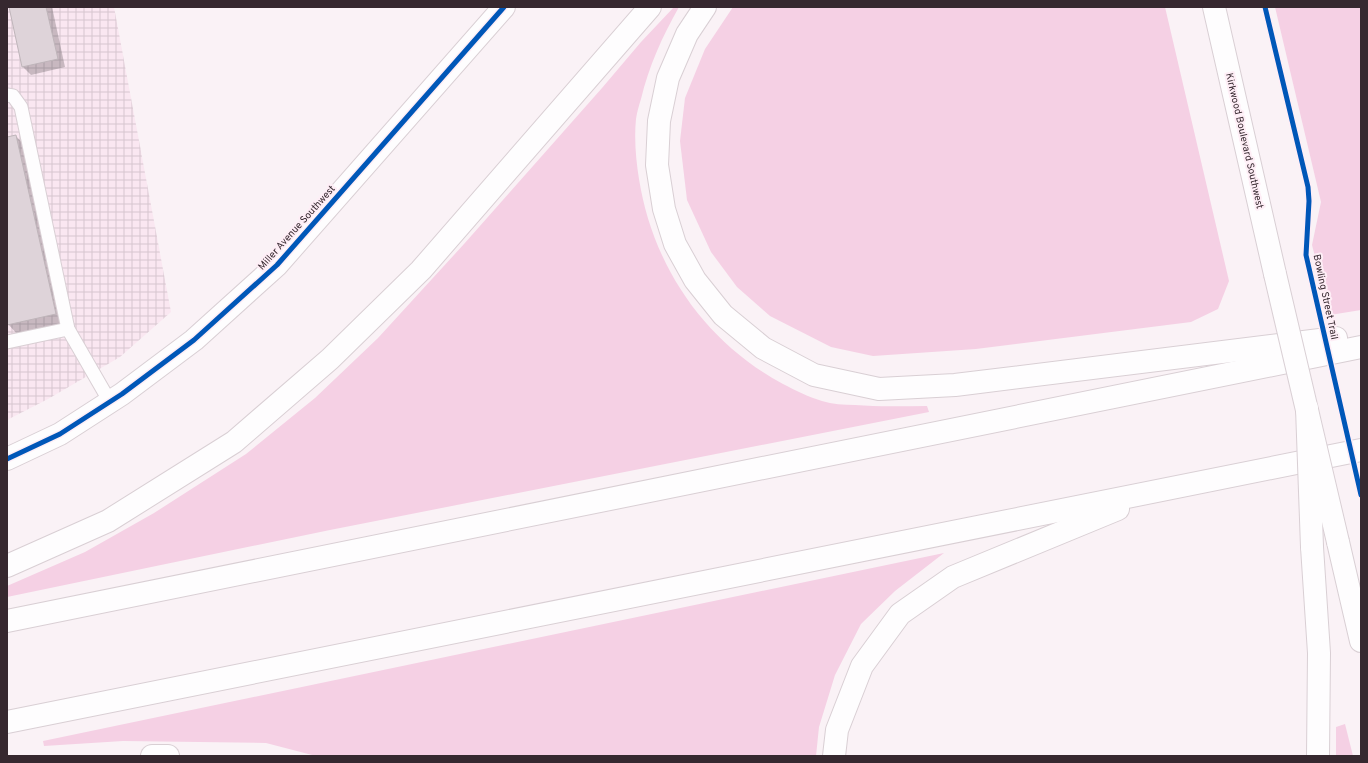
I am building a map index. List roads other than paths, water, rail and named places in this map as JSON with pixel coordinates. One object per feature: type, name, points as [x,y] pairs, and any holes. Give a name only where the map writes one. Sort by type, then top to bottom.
[{"type":"main road","name":"Miller Avenue Southwest","points":[[7,459],[60,434],[122,394],[194,340],[278,265],[504,7]]},
{"type":"main road","points":[[7,566],[108,521],[128,509],[234,442],[312,375],[421,270],[650,7]]},
{"type":"main road","points":[[704,7],[687,34],[668,78],[659,121],[657,165],[664,210],[675,244],[695,280],[723,315],[763,348],[814,375],[879,388],[955,385],[1361,335]]},
{"type":"main road","name":"Kirkwood Boulevard Southwest","points":[[1214,7],[1307,408]]},
{"type":"main road","points":[[7,621],[1361,347]]},
{"type":"main road","points":[[1307,408],[1361,641]]},
{"type":"main road","points":[[1307,408],[1312,547],[1319,654],[1318,756]]},
{"type":"main road","points":[[7,722],[1361,450]]},
{"type":"main road","points":[[834,756],[837,730],[862,666],[900,614],[953,577],[1164,490]]},
{"type":"main road","points":[[152,756],[168,756]]},
{"type":"lane","points":[[7,95],[13,96],[21,107],[68,329],[110,402]]},
{"type":"lane","points":[[7,342],[68,329]]}]
